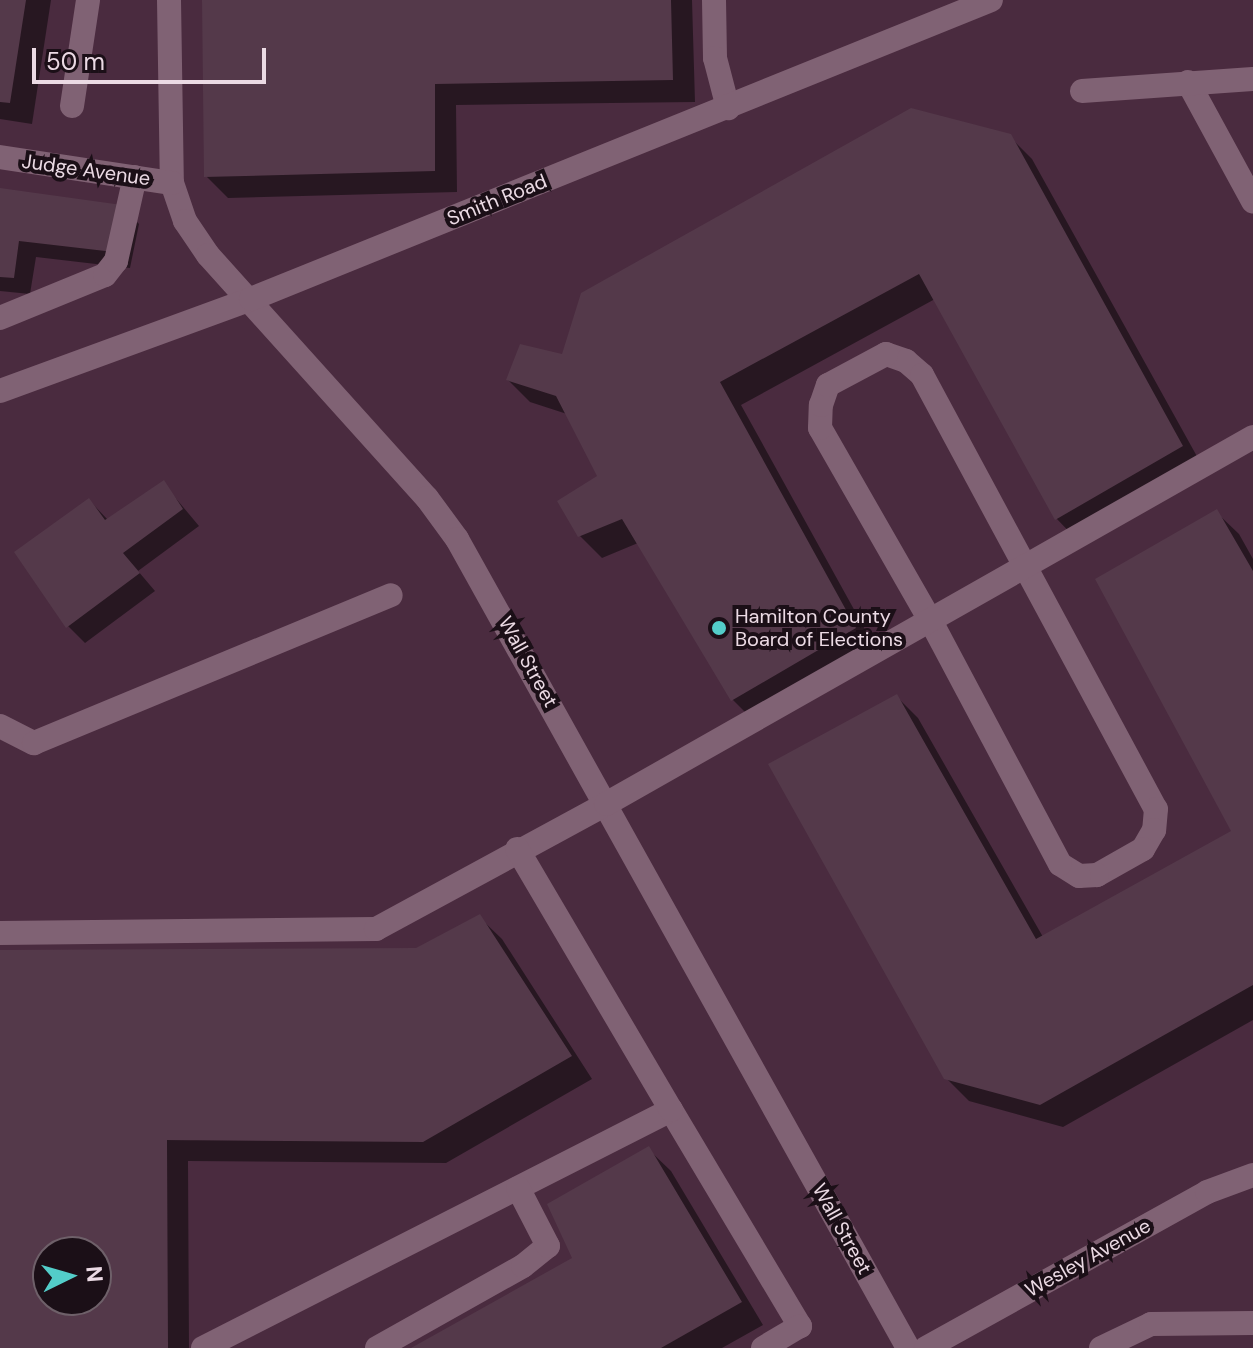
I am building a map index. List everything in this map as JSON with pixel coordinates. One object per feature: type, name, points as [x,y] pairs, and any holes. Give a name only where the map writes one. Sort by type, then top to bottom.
[{"type":"street","points":[[72,106],[88,0]]},
{"type":"street","name":"Wall Street","points":[[169,0],[172,183],[192,232],[208,255],[251,299],[427,498],[457,539],[908,1348]]},
{"type":"street","points":[[714,0],[715,58],[728,108]]},
{"type":"street","name":"Smith Road","points":[[0,391],[251,299],[991,0]]},
{"type":"street","points":[[1082,91],[1253,79]]},
{"type":"street","points":[[1188,82],[1253,201]]},
{"type":"street","name":"Judge Avenue","points":[[0,157],[172,183]]},
{"type":"street","points":[[0,318],[105,275],[116,261],[135,177]]},
{"type":"street","points":[[886,354],[906,361],[922,375],[1156,809],[1154,830],[1143,849],[1097,875],[1079,876],[1060,864],[930,620],[820,428],[821,405],[828,385],[886,354]]},
{"type":"street","points":[[0,933],[376,929],[517,849],[606,804],[1253,437]]},
{"type":"street","points":[[0,726],[34,743],[391,595]]},
{"type":"street","points":[[517,849],[800,1326],[763,1348]]},
{"type":"street","points":[[203,1348],[671,1110]]},
{"type":"street","name":"Wesley Avenue","points":[[926,1348],[1207,1192],[1253,1175]]},
{"type":"street","points":[[377,1348],[523,1266],[548,1246],[518,1188]]},
{"type":"street","points":[[1101,1348],[1151,1324],[1253,1323]]},
{"type":"shaded area","points":[[0,0],[1253,0],[1253,1348],[0,1348]]},
{"type":"building","points":[[0,0],[26,0],[10,103],[0,102]]},
{"type":"building","points":[[202,0],[671,0],[673,80],[435,84],[435,171],[204,177]]},
{"type":"building","points":[[911,108],[1011,134],[1183,446],[1055,520],[919,274],[720,382],[856,628],[731,701],[622,519],[578,537],[557,501],[597,476],[556,396],[506,380],[520,344],[562,354],[581,293]]},
{"type":"building","points":[[0,188],[122,205],[114,252],[19,241],[14,278],[0,277]]},
{"type":"building","points":[[164,480],[183,509],[123,553],[140,573],[66,628],[14,552],[89,498],[105,520]]},
{"type":"building","points":[[1217,509],[1253,571],[1253,985],[1040,1105],[944,1079],[768,764],[897,694],[1036,939],[1231,831],[1095,579]]},
{"type":"building","points":[[480,914],[572,1056],[423,1142],[167,1140],[168,1348],[0,1348],[0,950],[416,948]]},
{"type":"building","points":[[649,1146],[742,1302],[661,1348],[411,1348],[572,1258],[547,1204]]},
{"type":"place","name":"Hamilton County Board of Elections","points":[[719,628]]}]
